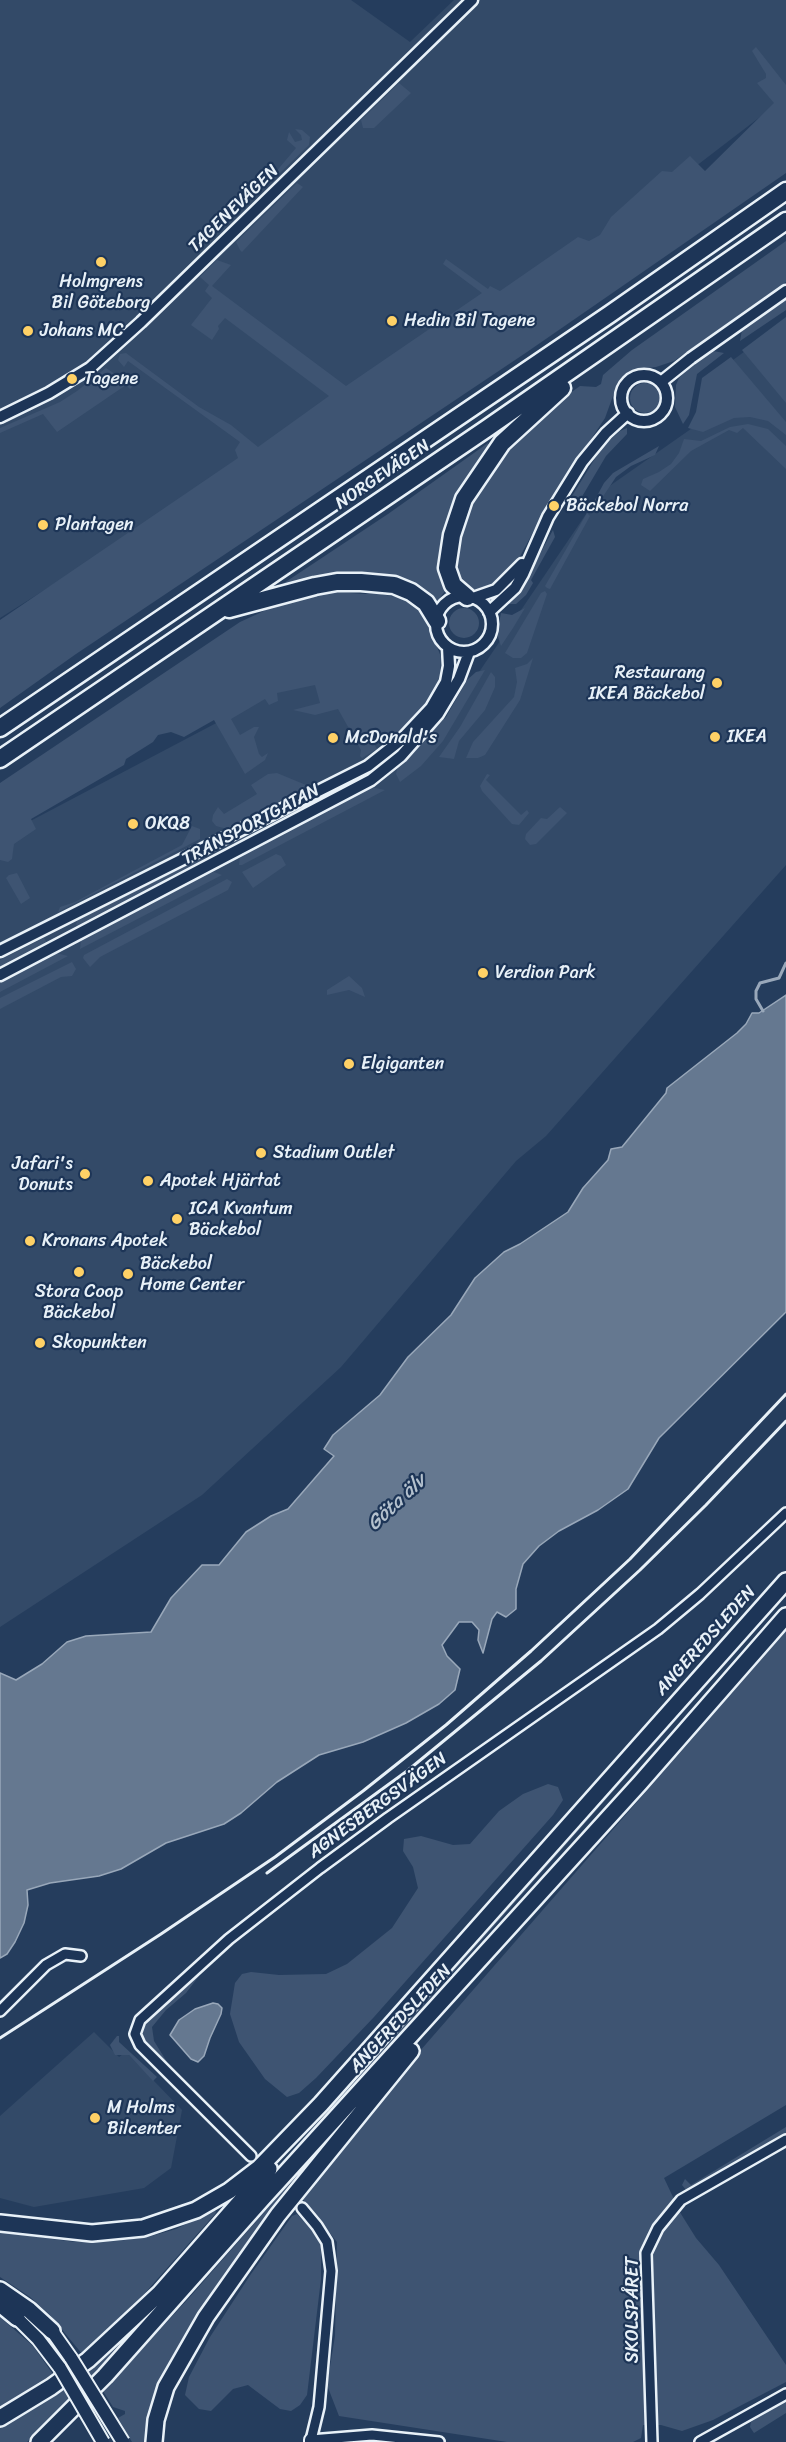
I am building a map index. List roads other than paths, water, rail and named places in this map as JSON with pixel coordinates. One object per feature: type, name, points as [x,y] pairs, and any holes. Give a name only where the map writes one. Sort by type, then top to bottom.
[{"type":"highway","name":"NORGEVÄGEN","points":[[0,728],[610,314],[786,191]]},
{"type":"highway","name":"NORGEVÄGEN","points":[[0,759],[786,221]]},
{"type":"highway","points":[[470,597],[453,585],[447,568],[447,556],[457,517],[474,481],[502,443],[521,423],[642,321]]},
{"type":"highway","points":[[213,614],[315,586],[338,582],[361,582],[394,585],[411,592],[426,603],[437,621]]},
{"type":"highway","name":"ANGEREDSLEDEN","points":[[321,2104],[786,1581]]},
{"type":"highway","name":"ANGEREDSLEDEN","points":[[39,2442],[105,2376],[263,2198],[460,1983],[786,1616]]},
{"type":"highway","points":[[154,2442],[156,2420],[166,2386],[206,2317],[278,2215],[444,2011],[460,1983]]},
{"type":"highway","points":[[0,2223],[92,2233],[130,2230],[165,2223],[196,2210],[229,2191],[259,2168],[321,2104]]},
{"type":"highway","points":[[0,2418],[71,2374],[159,2293],[285,2152],[321,2104]]},
{"type":"highway","points":[[0,2290],[29,2310],[52,2331]]},
{"type":"highway","points":[[0,2304],[17,2318]]},
{"type":"highway","points":[[0,2309],[17,2318]]},
{"type":"main road","points":[[17,2318],[38,2339],[60,2368],[104,2442]]},
{"type":"main road","points":[[52,2331],[123,2442]]},
{"type":"street","name":"TAGENEVÄGEN","points":[[0,417],[49,393],[90,368],[141,322],[472,0]]},
{"type":"street","points":[[661,382],[786,291]]},
{"type":"street","points":[[640,375],[649,375],[661,382],[667,398],[665,406],[658,415],[645,420],[628,413],[622,399],[623,390],[629,381],[640,375]]},
{"type":"street","points":[[470,597],[483,603],[489,612],[514,588],[548,517],[582,462],[606,433],[628,413]]},
{"type":"street","points":[[437,621],[446,603],[455,598],[470,597],[496,590],[504,585],[530,555]]},
{"type":"street","name":"TRANSPORTGATAN","points":[[0,975],[371,780],[401,756],[438,714],[459,679],[469,652],[489,638],[492,623],[489,612]]},
{"type":"street","name":"TRANSPORTGATAN","points":[[0,951],[368,766],[401,740],[431,708],[446,682],[449,666],[448,647],[440,638],[437,621]]},
{"type":"street","points":[[448,647],[469,652]]},
{"type":"street","name":"AGNESBERGSVÄGEN","points":[[251,2156],[137,2042],[135,2034],[140,2020],[229,1940],[320,1868],[415,1798],[658,1629],[700,1594],[786,1514]]},
{"type":"street","points":[[0,2011],[46,1965],[65,1954],[81,1956]]},
{"type":"street","name":"SKOLSPÅRET","points":[[652,2442],[646,2253],[658,2228],[681,2200],[786,2140]]},
{"type":"street","points":[[302,2208],[327,2242],[331,2271],[319,2407],[308,2441],[341,2436],[439,2442]]},
{"type":"street","points":[[700,2442],[786,2394]]},
{"type":"water","name":"Göta älv","points":[[786,995],[786,1312],[659,1438],[628,1489],[598,1510],[559,1531],[539,1546],[523,1564],[516,1589],[516,1609],[506,1617],[497,1612],[492,1619],[483,1653],[478,1640],[479,1630],[472,1622],[459,1622],[442,1645],[447,1656],[460,1669],[455,1690],[439,1704],[406,1723],[363,1742],[319,1755],[277,1782],[241,1813],[224,1824],[166,1843],[121,1869],[99,1876],[50,1883],[27,1890],[28,1905],[24,1923],[7,1954],[0,1958],[0,1673],[16,1680],[42,1664],[67,1642],[86,1636],[151,1632],[171,1598],[202,1565],[219,1565],[246,1532],[271,1516],[288,1509],[334,1456],[324,1449],[333,1435],[380,1395],[408,1357],[451,1315],[475,1278],[504,1252],[568,1212],[583,1188],[608,1160],[611,1149],[622,1147],[666,1093],[667,1088],[737,1033],[752,1013],[759,1013]]},
{"type":"water","points":[[213,2003],[222,2008],[221,2014],[204,2056],[198,2062],[191,2059],[170,2035],[179,2020],[195,2009]]},
{"type":"waterway","points":[[763,1011],[756,999],[756,991],[760,983],[779,978],[786,963]]},
{"type":"railway","points":[[0,2038],[275,1857],[446,1725],[531,1651],[630,1559],[786,1394]]},
{"type":"railway","points":[[267,1873],[407,1771],[541,1661],[640,1570],[786,1421]]},
{"type":"place","name":"Holmgrens Bil Göteborg","points":[[101,262]]},
{"type":"place","name":"Hedin Bil Tagene","points":[[392,321]]},
{"type":"place","name":"Johans MC","points":[[28,331]]},
{"type":"place","name":"Tagene","points":[[72,379]]},
{"type":"place","name":"Bäckebol Norra","points":[[554,506]]},
{"type":"place","name":"Plantagen","points":[[43,525]]},
{"type":"place","name":"Restaurang IKEA Bäckebol","points":[[717,683]]},
{"type":"place","name":"IKEA","points":[[715,737]]},
{"type":"place","name":"McDonald's","points":[[333,738]]},
{"type":"place","name":"OKQ8","points":[[133,824]]},
{"type":"place","name":"Verdion Park","points":[[483,973]]},
{"type":"place","name":"Elgiganten","points":[[349,1064]]},
{"type":"place","name":"Stadium Outlet","points":[[261,1153]]},
{"type":"place","name":"Jafari's Donuts","points":[[85,1174]]},
{"type":"place","name":"Apotek Hjärtat","points":[[148,1181]]},
{"type":"place","name":"ICA Kvantum Bäckebol","points":[[177,1219]]},
{"type":"place","name":"Kronans Apotek","points":[[30,1241]]},
{"type":"place","name":"Stora Coop Bäckebol","points":[[79,1272]]},
{"type":"place","name":"Bäckebol Home Center","points":[[128,1274]]},
{"type":"place","name":"Skopunkten","points":[[40,1343]]},
{"type":"place","name":"M Holms Bilcenter","points":[[95,2118]]}]
